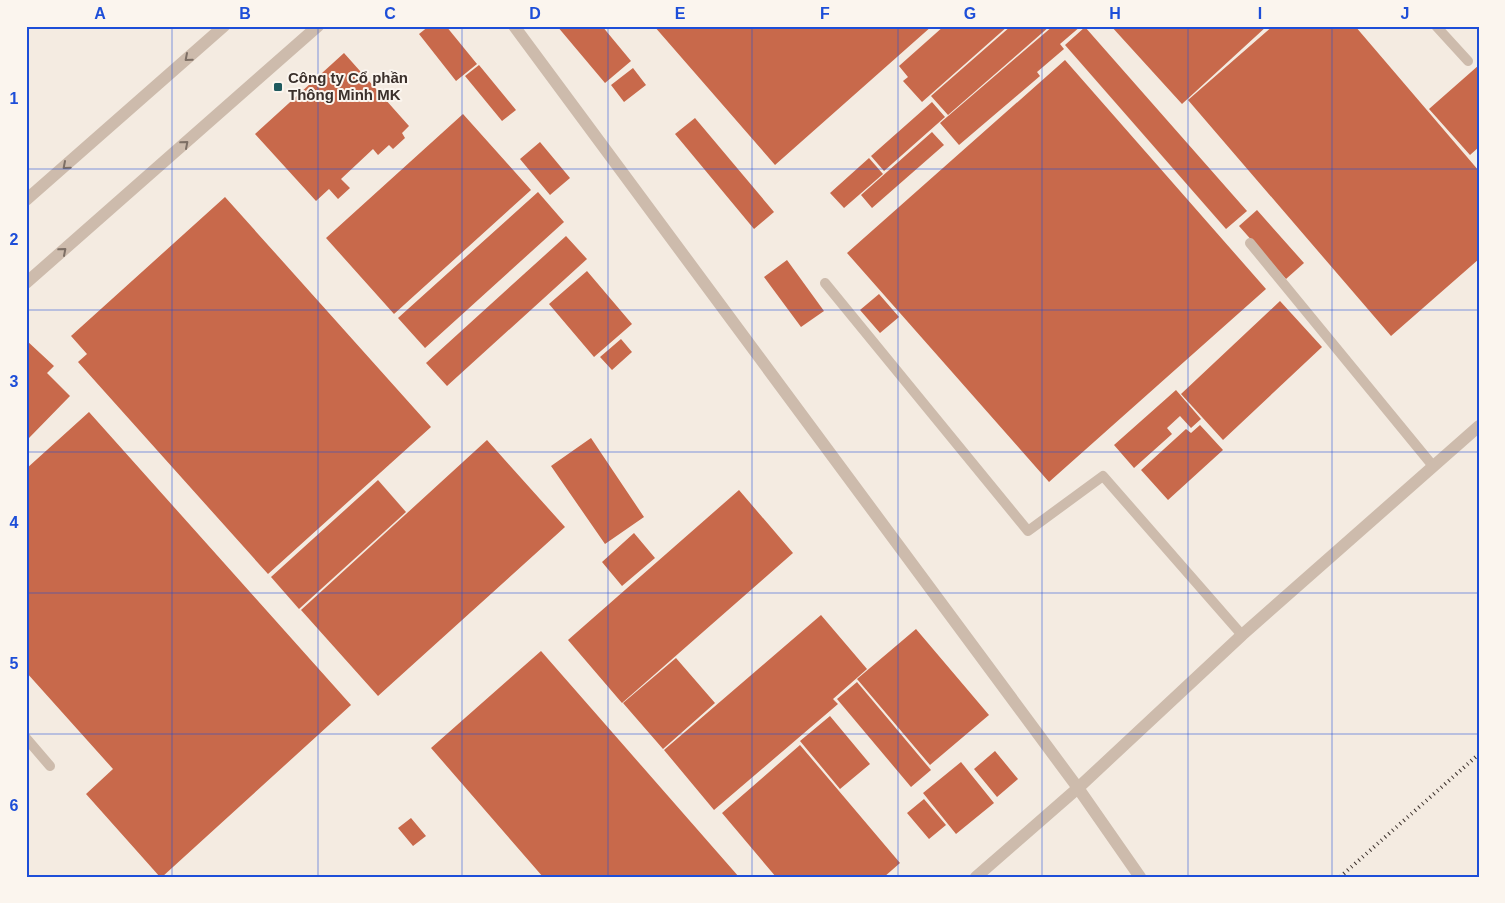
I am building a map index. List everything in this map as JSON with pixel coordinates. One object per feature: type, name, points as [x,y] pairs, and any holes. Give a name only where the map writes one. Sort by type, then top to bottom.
[{"type":"street","points":[[26,200],[224,26]]},
{"type":"street","points":[[26,283],[318,26]]},
{"type":"street","points":[[514,26],[1078,788],[1140,877]]},
{"type":"street","points":[[976,877],[1078,788],[1242,635],[1479,426]]},
{"type":"lane","points":[[1436,26],[1468,61]]},
{"type":"lane","points":[[1250,243],[1433,466]]},
{"type":"lane","points":[[825,283],[1028,531],[1103,476],[1242,635]]},
{"type":"lane","points":[[26,738],[50,766]]},
{"type":"building","points":[[429,26],[446,26],[477,64],[456,81],[419,34]]},
{"type":"building","points":[[557,26],[602,26],[631,61],[605,83]]},
{"type":"building","points":[[654,26],[932,26],[775,165]]},
{"type":"building","points":[[944,26],[1008,26],[922,102],[903,81],[908,77],[899,66]]},
{"type":"building","points":[[1011,26],[1050,26],[948,115],[931,96]]},
{"type":"building","points":[[1053,26],[1081,26],[1060,44],[1064,49],[1037,72],[1040,76],[959,145],[940,123]]},
{"type":"building","points":[[1111,26],[1267,26],[1182,104]]},
{"type":"building","points":[[1273,26],[1355,26],[1479,171],[1479,259],[1391,336],[1188,100]]},
{"type":"building","points":[[1085,27],[1247,211],[1226,229],[1065,45]]},
{"type":"building","points":[[344,53],[409,126],[402,133],[405,138],[393,149],[389,145],[378,155],[373,149],[341,179],[350,188],[338,199],[329,189],[316,201],[255,134]]},
{"type":"building","points":[[1065,60],[1266,289],[1049,482],[847,253]]},
{"type":"building","points":[[479,65],[516,110],[502,121],[465,76]]},
{"type":"building","points":[[1479,65],[1479,147],[1470,155],[1429,109]]},
{"type":"building","points":[[633,68],[646,85],[624,102],[611,85]]},
{"type":"building","points":[[932,102],[945,117],[884,171],[871,156]]},
{"type":"building","points":[[463,114],[531,190],[394,314],[326,238]]},
{"type":"building","points":[[695,118],[774,212],[754,229],[675,134]]},
{"type":"building","points":[[932,132],[944,145],[872,208],[861,195]]},
{"type":"building","points":[[540,142],[570,178],[550,195],[520,159]]},
{"type":"building","points":[[869,158],[883,174],[844,208],[830,193]]},
{"type":"building","points":[[538,192],[564,222],[425,348],[398,318]]},
{"type":"building","points":[[225,197],[431,427],[268,574],[78,362],[87,354],[71,336]]},
{"type":"building","points":[[1257,210],[1304,263],[1286,279],[1239,226]]},
{"type":"building","points":[[566,236],[587,259],[447,386],[426,363]]},
{"type":"building","points":[[787,260],[824,311],[801,327],[764,277]]},
{"type":"building","points":[[587,271],[632,324],[594,357],[549,304]]},
{"type":"building","points":[[879,294],[899,317],[880,333],[860,310]]},
{"type":"building","points":[[1280,301],[1322,347],[1223,440],[1181,394]]},
{"type":"building","points":[[621,339],[632,352],[612,370],[600,357]]},
{"type":"building","points":[[26,340],[54,366],[47,373],[70,396],[29,438],[26,436]]},
{"type":"building","points":[[1176,390],[1201,419],[1191,428],[1180,416],[1167,428],[1172,434],[1134,468],[1114,445]]},
{"type":"building","points":[[89,412],[351,705],[162,877],[86,794],[113,769],[26,672],[26,469]]},
{"type":"building","points":[[1200,425],[1223,450],[1168,500],[1141,470],[1186,429],[1191,433]]},
{"type":"building","points":[[591,438],[644,517],[605,544],[551,466]]},
{"type":"building","points":[[487,440],[565,527],[378,696],[301,610]]},
{"type":"building","points":[[378,480],[406,512],[299,609],[271,577]]},
{"type":"building","points":[[739,490],[793,553],[622,703],[568,640]]},
{"type":"building","points":[[634,533],[655,558],[622,586],[602,562]]},
{"type":"building","points":[[821,615],[867,669],[833,699],[838,704],[714,810],[664,750]]},
{"type":"building","points":[[916,629],[989,715],[930,765],[857,679]]},
{"type":"building","points":[[541,651],[739,877],[543,877],[431,748]]},
{"type":"building","points":[[676,658],[715,703],[663,749],[623,703]]},
{"type":"building","points":[[857,682],[931,770],[911,787],[837,699]]},
{"type":"building","points":[[830,716],[870,764],[840,789],[800,741]]},
{"type":"building","points":[[800,745],[900,863],[884,877],[776,877],[722,813]]},
{"type":"building","points":[[995,751],[1018,779],[997,797],[974,769]]},
{"type":"building","points":[[961,762],[994,803],[956,834],[923,793]]},
{"type":"building","points":[[924,799],[946,825],[929,839],[907,813]]},
{"type":"building","points":[[411,818],[426,836],[413,846],[398,828]]},
{"type":"railway","points":[[1340,877],[1479,754]]},
{"type":"place","name":"Công ty Cổ phần Thông Minh MK","points":[[278,87]]}]
